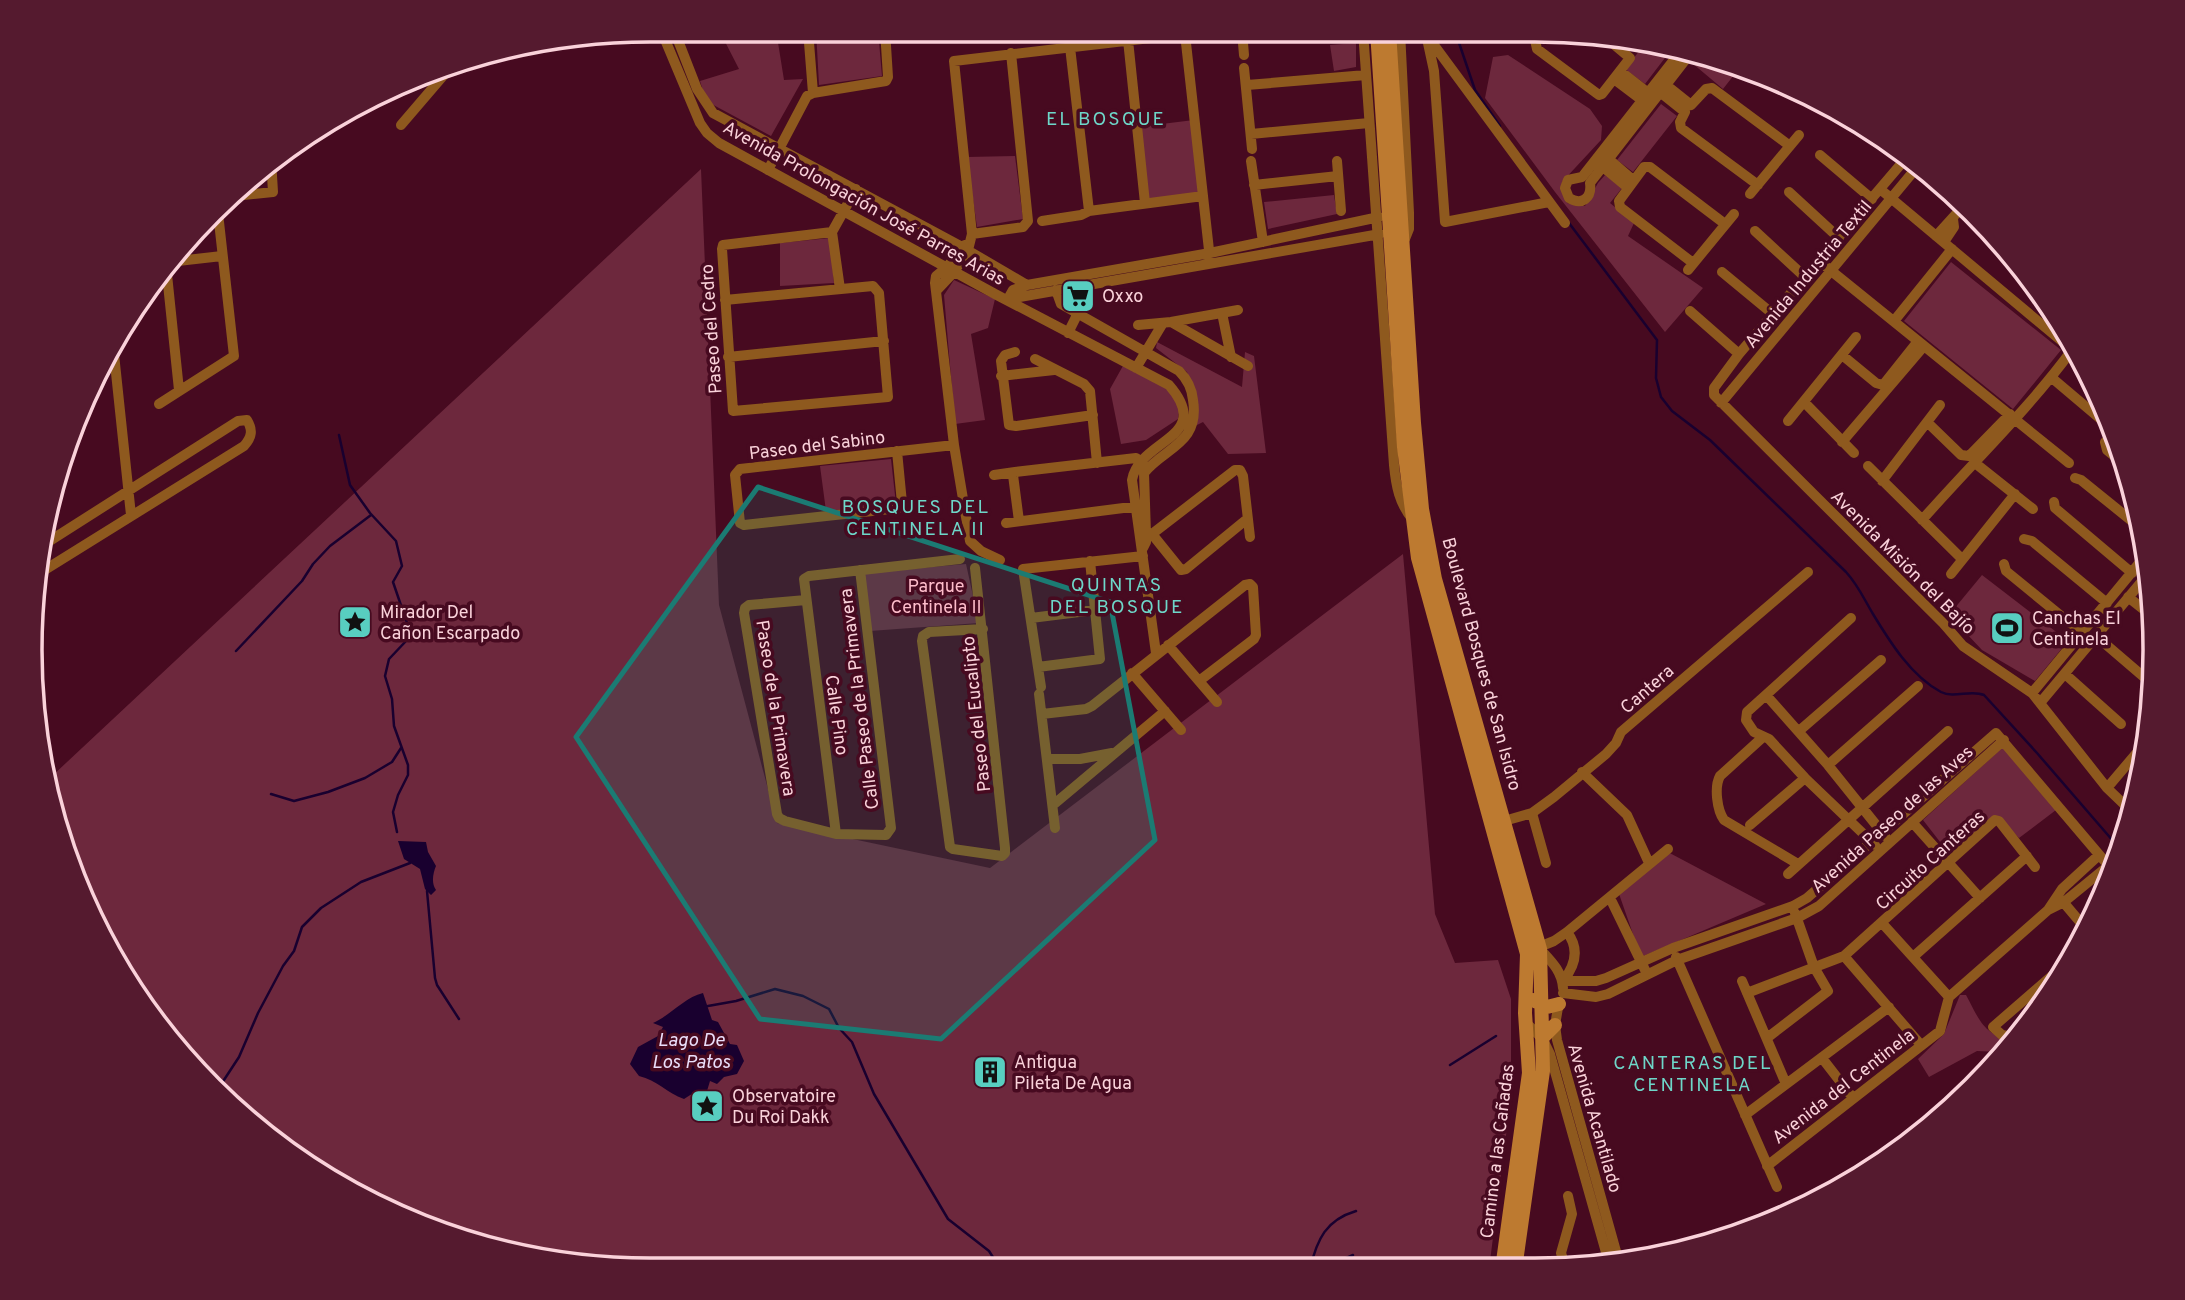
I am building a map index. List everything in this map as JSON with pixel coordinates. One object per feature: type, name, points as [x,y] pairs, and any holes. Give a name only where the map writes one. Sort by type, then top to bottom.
[{"type":"main road","name":"Boulevard Bosques de San Isidro","points":[[1378,42],[1422,509],[1435,579],[1539,948],[1541,1005]]},
{"type":"main road","name":"Boulevard Bosques de San Isidro","points":[[1389,42],[1393,215]]},
{"type":"main road","name":"Boulevard Bosques de San Isidro","points":[[1396,234],[1404,447],[1418,558],[1527,954],[1526,995]]},
{"type":"main road","points":[[1526,995],[1547,1007],[1561,993]]},
{"type":"main road","name":"Camino a las Cañadas","points":[[1516,1258],[1529,1073],[1526,995]]},
{"type":"main road","name":"Camino a las Cañadas","points":[[1504,1258],[1543,1071],[1541,1005]]},
{"type":"main road","points":[[1542,1038],[1555,1025]]},
{"type":"street","name":"Avenida Prolongación José Parres Arias","points":[[666,42],[700,123],[719,143],[1009,299],[1210,258],[1263,242],[1393,215]]},
{"type":"street","name":"Avenida Prolongación José Parres Arias","points":[[679,42],[697,89],[713,113],[856,189],[967,243],[1027,285],[1396,234]]},
{"type":"street","points":[[809,42],[813,93]]},
{"type":"street","points":[[768,170],[802,102],[813,93],[886,81],[886,42]]},
{"type":"street","points":[[1000,560],[981,551],[971,541],[954,445],[936,291],[936,276],[951,269],[967,243],[954,61],[1111,42]]},
{"type":"street","points":[[1128,42],[1145,204]]},
{"type":"street","points":[[1189,42],[1210,258]]},
{"type":"street","points":[[1243,42],[1244,55]]},
{"type":"street","name":"Boulevard Bosques de San Isidro","points":[[1364,42],[1369,123],[1396,234]]},
{"type":"street","name":"Boulevard Bosques de San Isidro","points":[[1393,215],[1400,42]]},
{"type":"street","points":[[1427,42],[1434,71],[1445,222],[1549,202]]},
{"type":"street","points":[[1432,42],[1565,223]]},
{"type":"street","points":[[1535,42],[1537,49],[1596,94],[1602,94],[1630,58],[1618,48]]},
{"type":"street","points":[[1070,47],[1089,211]]},
{"type":"street","points":[[967,243],[1023,227],[1028,221],[1011,53]]},
{"type":"street","points":[[1654,96],[1676,59]]},
{"type":"street","points":[[1630,183],[1602,160],[1684,61]]},
{"type":"street","points":[[1244,68],[1252,149]]},
{"type":"street","points":[[1247,85],[1366,75]]},
{"type":"street","points":[[1617,75],[1654,96],[1688,108]]},
{"type":"street","points":[[401,125],[439,80]]},
{"type":"street","points":[[1758,185],[1681,128],[1680,122],[1688,108],[1706,89],[1712,88],[1790,146]]},
{"type":"street","points":[[700,123],[713,113]]},
{"type":"street","points":[[1251,134],[1369,123]]},
{"type":"street","points":[[1750,194],[1799,135]]},
{"type":"street","points":[[1820,155],[1872,199]]},
{"type":"street","points":[[1251,161],[1263,242]]},
{"type":"street","points":[[1337,161],[1341,211]]},
{"type":"street","name":"Avenida Industria Textil","points":[[1712,392],[1739,355],[1900,165]]},
{"type":"street","points":[[1726,224],[1650,167],[1644,167],[1619,201],[1620,207],[1690,267],[1726,224],[1734,214]]},
{"type":"street","name":"Avenida Industria Textil","points":[[1721,403],[1912,174]]},
{"type":"street","points":[[247,195],[273,192],[272,175]]},
{"type":"street","points":[[1254,185],[1338,176]]},
{"type":"street","points":[[840,289],[832,232],[856,189]]},
{"type":"street","points":[[1880,189],[2052,330]]},
{"type":"street","points":[[1789,192],[1839,238]]},
{"type":"street","points":[[1042,221],[1081,215],[1089,211],[1203,196]]},
{"type":"street","points":[[1894,321],[1944,242],[1948,222],[1958,213]]},
{"type":"street","points":[[159,404],[234,356],[219,221]]},
{"type":"street","name":"Paseo del Cedro","points":[[832,232],[723,245],[733,411],[888,397],[884,341]]},
{"type":"street","points":[[1755,232],[1806,278]]},
{"type":"street","points":[[183,261],[222,256]]},
{"type":"street","points":[[1819,261],[2069,463]]},
{"type":"street","points":[[1722,272],[1774,315]]},
{"type":"street","points":[[169,279],[179,390]]},
{"type":"street","points":[[1027,285],[1013,289],[1009,299],[1169,385],[1180,398],[1184,414],[1170,445]]},
{"type":"street","points":[[725,300],[873,286],[878,289],[884,341],[728,357]]},
{"type":"street","points":[[1056,290],[1061,304],[1179,371],[1189,382],[1194,417],[1191,430],[1145,464],[1137,465],[1132,480],[1134,507],[1145,534],[1181,570],[1186,569],[1247,519]]},
{"type":"street","points":[[1138,324],[1238,310]]},
{"type":"street","points":[[1690,311],[1739,355]]},
{"type":"street","points":[[1068,333],[1078,313]]},
{"type":"street","points":[[1222,313],[1231,357]]},
{"type":"street","points":[[1136,368],[1167,322]]},
{"type":"street","points":[[1167,322],[1248,366]]},
{"type":"street","points":[[1788,421],[1856,337]]},
{"type":"street","points":[[1842,355],[1876,383],[1883,385],[1921,343]]},
{"type":"street","points":[[1842,442],[1921,343]]},
{"type":"street","points":[[1927,422],[1961,455],[1969,456],[2052,378],[2064,351]]},
{"type":"street","points":[[1015,352],[1002,357],[1001,376],[1009,425],[1093,415]]},
{"type":"street","points":[[1035,359],[1087,387],[1093,415],[1097,463]]},
{"type":"street","points":[[115,362],[131,515]]},
{"type":"street","points":[[1001,376],[1055,370]]},
{"type":"street","points":[[1169,385],[1179,371]]},
{"type":"street","points":[[2052,378],[2096,415]]},
{"type":"street","name":"Avenida Misión del Bajío","points":[[1712,392],[1963,646],[2032,693],[2107,788],[2123,803]]},
{"type":"street","points":[[1180,398],[1192,395]]},
{"type":"street","points":[[1804,402],[1854,453]]},
{"type":"street","points":[[1882,481],[1940,405]]},
{"type":"street","points":[[1922,520],[1975,463],[2013,416]]},
{"type":"street","points":[[48,568],[244,446],[252,433],[250,425],[247,420],[238,421],[53,539]]},
{"type":"street","points":[[2105,442],[2110,453]]},
{"type":"street","name":"Paseo del Sabino","points":[[897,451],[902,503],[900,508],[744,525],[740,523],[735,475],[740,469],[897,451],[954,445]]},
{"type":"street","points":[[994,475],[1136,458],[1145,464]]},
{"type":"street","points":[[1975,463],[2033,509]]},
{"type":"street","points":[[1145,464],[1143,478],[1146,542],[1143,552],[1156,653]]},
{"type":"street","points":[[1868,466],[1962,559]]},
{"type":"street","points":[[1145,534],[1235,470],[1240,470],[1250,537]]},
{"type":"street","points":[[1014,474],[1019,521]]},
{"type":"street","points":[[2075,478],[2128,518]]},
{"type":"street","points":[[1951,574],[2015,494]]},
{"type":"street","points":[[2054,502],[2055,508],[2132,573]]},
{"type":"street","points":[[1006,523],[1146,505]]},
{"type":"street","points":[[2024,539],[2032,541],[2107,603]]},
{"type":"street","points":[[971,541],[960,559],[975,568],[981,551]]},
{"type":"street","points":[[1055,828],[1038,667],[1023,569],[1143,552]]},
{"type":"street","name":"Calle Paseo de la Primavera","points":[[806,600],[804,579],[808,576],[960,559]]},
{"type":"street","points":[[1038,667],[1100,659],[1090,561]]},
{"type":"street","points":[[2004,564],[2006,571],[2082,633]]},
{"type":"street","points":[[2032,693],[2137,566]]},
{"type":"street","name":"Paseo del Eucalipto","points":[[975,568],[983,629],[1005,848],[1002,856],[950,847],[922,641],[923,636],[929,632],[983,629]]},
{"type":"street","name":"Calle Paseo de la Primavera","points":[[777,814],[785,821],[836,834],[886,835],[891,828],[860,570]]},
{"type":"street","name":"Cantera","points":[[1504,821],[1532,813],[1555,797],[1606,754],[1621,732],[1808,572]]},
{"type":"street","points":[[1042,714],[1086,709],[1245,585],[1250,584],[1253,587],[1256,635],[1199,681]]},
{"type":"street","points":[[2040,703],[2139,584]]},
{"type":"street","points":[[2129,597],[2142,608]]},
{"type":"street","name":"Paseo de la Primavera","points":[[777,814],[745,608],[749,605],[806,600]]},
{"type":"street","name":"Calle Pino","points":[[806,600],[836,834]]},
{"type":"street","points":[[1031,618],[1095,610]]},
{"type":"street","points":[[1851,618],[1745,716],[1754,732],[1769,739],[1805,778],[1880,850]]},
{"type":"street","points":[[2096,636],[2142,676]]},
{"type":"street","points":[[1168,645],[1217,702]]},
{"type":"street","points":[[1799,731],[1881,660]]},
{"type":"street","points":[[1132,673],[1181,730]]},
{"type":"street","points":[[2065,674],[2121,724]]},
{"type":"street","points":[[1828,765],[1918,686]]},
{"type":"street","points":[[1766,695],[1828,765],[1890,842]]},
{"type":"street","points":[[1053,805],[1165,711]]},
{"type":"street","points":[[1788,874],[1948,731]]},
{"type":"street","points":[[2000,736],[2105,862]]},
{"type":"street","name":"Avenida Paseo de las Aves","points":[[1561,993],[1596,997],[1608,994],[1677,960],[1797,918],[1819,906],[1912,822],[2000,736]]},
{"type":"street","name":"Avenida Paseo de las Aves","points":[[1561,993],[1673,948],[1793,905],[1815,893],[1881,833],[2000,736]]},
{"type":"street","points":[[1763,737],[1720,776],[1717,782],[1720,814],[1724,820],[1798,864]]},
{"type":"street","points":[[1047,760],[1080,759],[1115,752]]},
{"type":"street","points":[[2107,788],[2133,757]]},
{"type":"street","points":[[1582,772],[1627,815],[1649,863]]},
{"type":"street","points":[[1750,825],[1805,778]]},
{"type":"street","points":[[1532,813],[1546,863]]},
{"type":"street","name":"Circuito Canteras","points":[[1949,997],[1882,923],[1997,820],[2035,867]]},
{"type":"street","points":[[1912,822],[1980,898]]},
{"type":"street","points":[[1561,993],[1556,967],[1539,948],[1554,942],[1668,849]]},
{"type":"street","points":[[1949,997],[2048,910],[2099,855]]},
{"type":"street","points":[[1913,957],[2027,856]]},
{"type":"street","points":[[2060,898],[2100,875]]},
{"type":"street","points":[[2060,898],[2079,921]]},
{"type":"street","points":[[1612,902],[1647,974]]},
{"type":"street","points":[[1766,1038],[1828,991],[1814,967],[1793,905]]},
{"type":"street","points":[[1747,993],[1844,956],[1882,923]]},
{"type":"street","points":[[1722,930],[1726,943]]},
{"type":"street","name":"Avenida Acantilado","points":[[1567,932],[1574,946],[1575,956],[1561,993],[1555,1025],[1559,1048],[1616,1253]]},
{"type":"street","points":[[1673,948],[1777,1187]]},
{"type":"street","points":[[1844,956],[1921,1045]]},
{"type":"street","points":[[1742,981],[1786,1084]]},
{"type":"street","points":[[2005,1035],[1993,1027],[2044,983]]},
{"type":"street","name":"Avenida del Centinela","points":[[1767,1166],[1940,1031],[1949,997]]},
{"type":"street","points":[[1745,1115],[1889,1007]]},
{"type":"street","name":"Avenida Acantilado","points":[[1526,1023],[1542,1038],[1550,1054],[1606,1254]]},
{"type":"street","points":[[1822,1058],[1853,1098]]},
{"type":"street","points":[[1562,1257],[1561,1253],[1573,1214],[1568,1196]]},
{"type":"highlighted area","points":[[758,487],[1110,602],[1155,840],[941,1039],[760,1019],[576,737]]},
{"type":"green space","points":[[725,42],[778,42],[784,80],[803,79],[771,136],[706,101],[700,81],[739,69]]},
{"type":"green space","points":[[817,42],[879,42],[882,76],[819,85]]},
{"type":"green space","points":[[1356,43],[1356,67],[1334,71],[1330,45]]},
{"type":"green space","points":[[1639,51],[1666,57],[1645,84],[1625,69]]},
{"type":"green space","points":[[1508,55],[1590,109],[1602,126],[1601,140],[1562,182],[1567,203],[1585,206],[1605,175],[1622,188],[1610,203],[1634,223],[1628,236],[1703,288],[1665,332],[1485,98],[1493,57]]},
{"type":"green space","points":[[1692,63],[1734,75],[1723,89]]},
{"type":"green space","points":[[1661,104],[1677,116],[1633,172],[1617,160]]},
{"type":"green space","points":[[1194,120],[1201,193],[1145,202],[1137,127]]},
{"type":"green space","points":[[1015,156],[1023,219],[977,227],[967,157]]},
{"type":"green space","points":[[701,169],[719,605],[777,823],[990,868],[1403,554],[1435,914],[1455,963],[1498,960],[1511,999],[1511,1096],[1490,1258],[610,1257],[531,1246],[455,1226],[381,1195],[312,1156],[249,1107],[193,1051],[144,988],[105,919],[74,845],[55,773]]},
{"type":"green space","points":[[1334,195],[1337,214],[1268,229],[1264,202]]},
{"type":"green space","points":[[830,238],[834,283],[780,286],[780,243]]},
{"type":"green space","points":[[1951,262],[2061,350],[2013,409],[1904,321]]},
{"type":"green space","points":[[954,280],[995,299],[988,328],[971,334],[985,420],[955,424],[944,295]]},
{"type":"green space","points":[[1157,342],[1242,387],[1245,352],[1254,356],[1266,453],[1228,454],[1203,422],[1195,426],[1194,398],[1187,372],[1156,348]]},
{"type":"green space","points":[[1124,364],[1173,390],[1180,403],[1178,419],[1146,440],[1121,444],[1110,389]]},
{"type":"green space","points":[[891,459],[896,504],[826,511],[820,466]]},
{"type":"green space","name":"Parque Centinela II","points":[[966,564],[979,623],[870,631],[863,573]]},
{"type":"green space","name":"Canchas El Centinela","points":[[1982,575],[2068,641],[2035,681],[1982,650],[1949,615]]},
{"type":"green space","points":[[2003,747],[2056,810],[2019,838],[1997,816],[1951,856],[1923,820]]},
{"type":"green space","points":[[1664,850],[1766,904],[1641,957],[1618,891]]},
{"type":"green space","points":[[1960,995],[1966,995],[1988,1030],[2003,1037],[1991,1052],[1977,1051],[1929,1077],[1918,1059],[1944,1034]]},
{"type":"water","points":[[398,841],[426,842],[436,866],[433,884],[436,890],[431,895],[425,889],[420,869],[404,859]]},
{"type":"water","name":"Lago De Los Patos","points":[[703,993],[712,1020],[718,1022],[730,1044],[737,1045],[744,1061],[737,1074],[724,1077],[717,1084],[710,1081],[707,1091],[698,1090],[684,1099],[639,1076],[630,1064],[638,1047],[658,1036],[663,1027],[653,1023],[690,998]]},
{"type":"waterway","points":[[1459,42],[1475,90],[1500,126]]},
{"type":"waterway","points":[[1569,223],[1657,340],[1656,378],[1661,397],[1672,411],[1710,440],[1846,572],[1894,647],[1920,677],[1946,694],[1984,695],[2112,840]]},
{"type":"waterway","points":[[339,435],[350,485],[370,513],[396,541],[402,566],[393,582],[407,623],[407,640],[389,659],[385,676],[392,699],[394,726],[408,765],[408,775],[393,812],[397,832]]},
{"type":"waterway","points":[[236,651],[302,581],[330,546],[371,515]]},
{"type":"waterway","points":[[271,794],[294,801],[328,792],[365,778],[392,762],[401,748]]},
{"type":"waterway","points":[[222,1082],[239,1057],[283,966],[294,951],[302,927],[321,908],[361,882],[410,863]]},
{"type":"waterway","points":[[427,891],[435,978],[459,1019]]},
{"type":"waterway","points":[[708,1006],[775,989],[803,996],[829,1009],[839,1028],[852,1042],[874,1094],[948,1219],[989,1251],[993,1258]]},
{"type":"waterway","points":[[1450,1065],[1496,1036]]},
{"type":"waterway","points":[[1313,1258],[1324,1232],[1330,1225],[1356,1211]]},
{"type":"waterway","points":[[1346,1258],[1353,1255]]},
{"type":"place","name":"Oxxo","points":[[1078,296]]},
{"type":"place","name":"Mirador Del Cañon Escarpado","points":[[355,622]]},
{"type":"place","name":"Canchas El Centinela","points":[[2007,628]]},
{"type":"place","name":"Antigua Pileta De Agua","points":[[990,1072]]},
{"type":"place","name":"Observatoire Du Roi Dakk","points":[[707,1106]]},
{"type":"district","name":"EL BOSQUE","points":[[1106,118]]},
{"type":"district","name":"BOSQUES DEL CENTINELA II","points":[[916,517]]},
{"type":"district","name":"QUINTAS DEL BOSQUE","points":[[1117,595]]},
{"type":"district","name":"CANTERAS DEL CENTINELA","points":[[1693,1073]]}]
